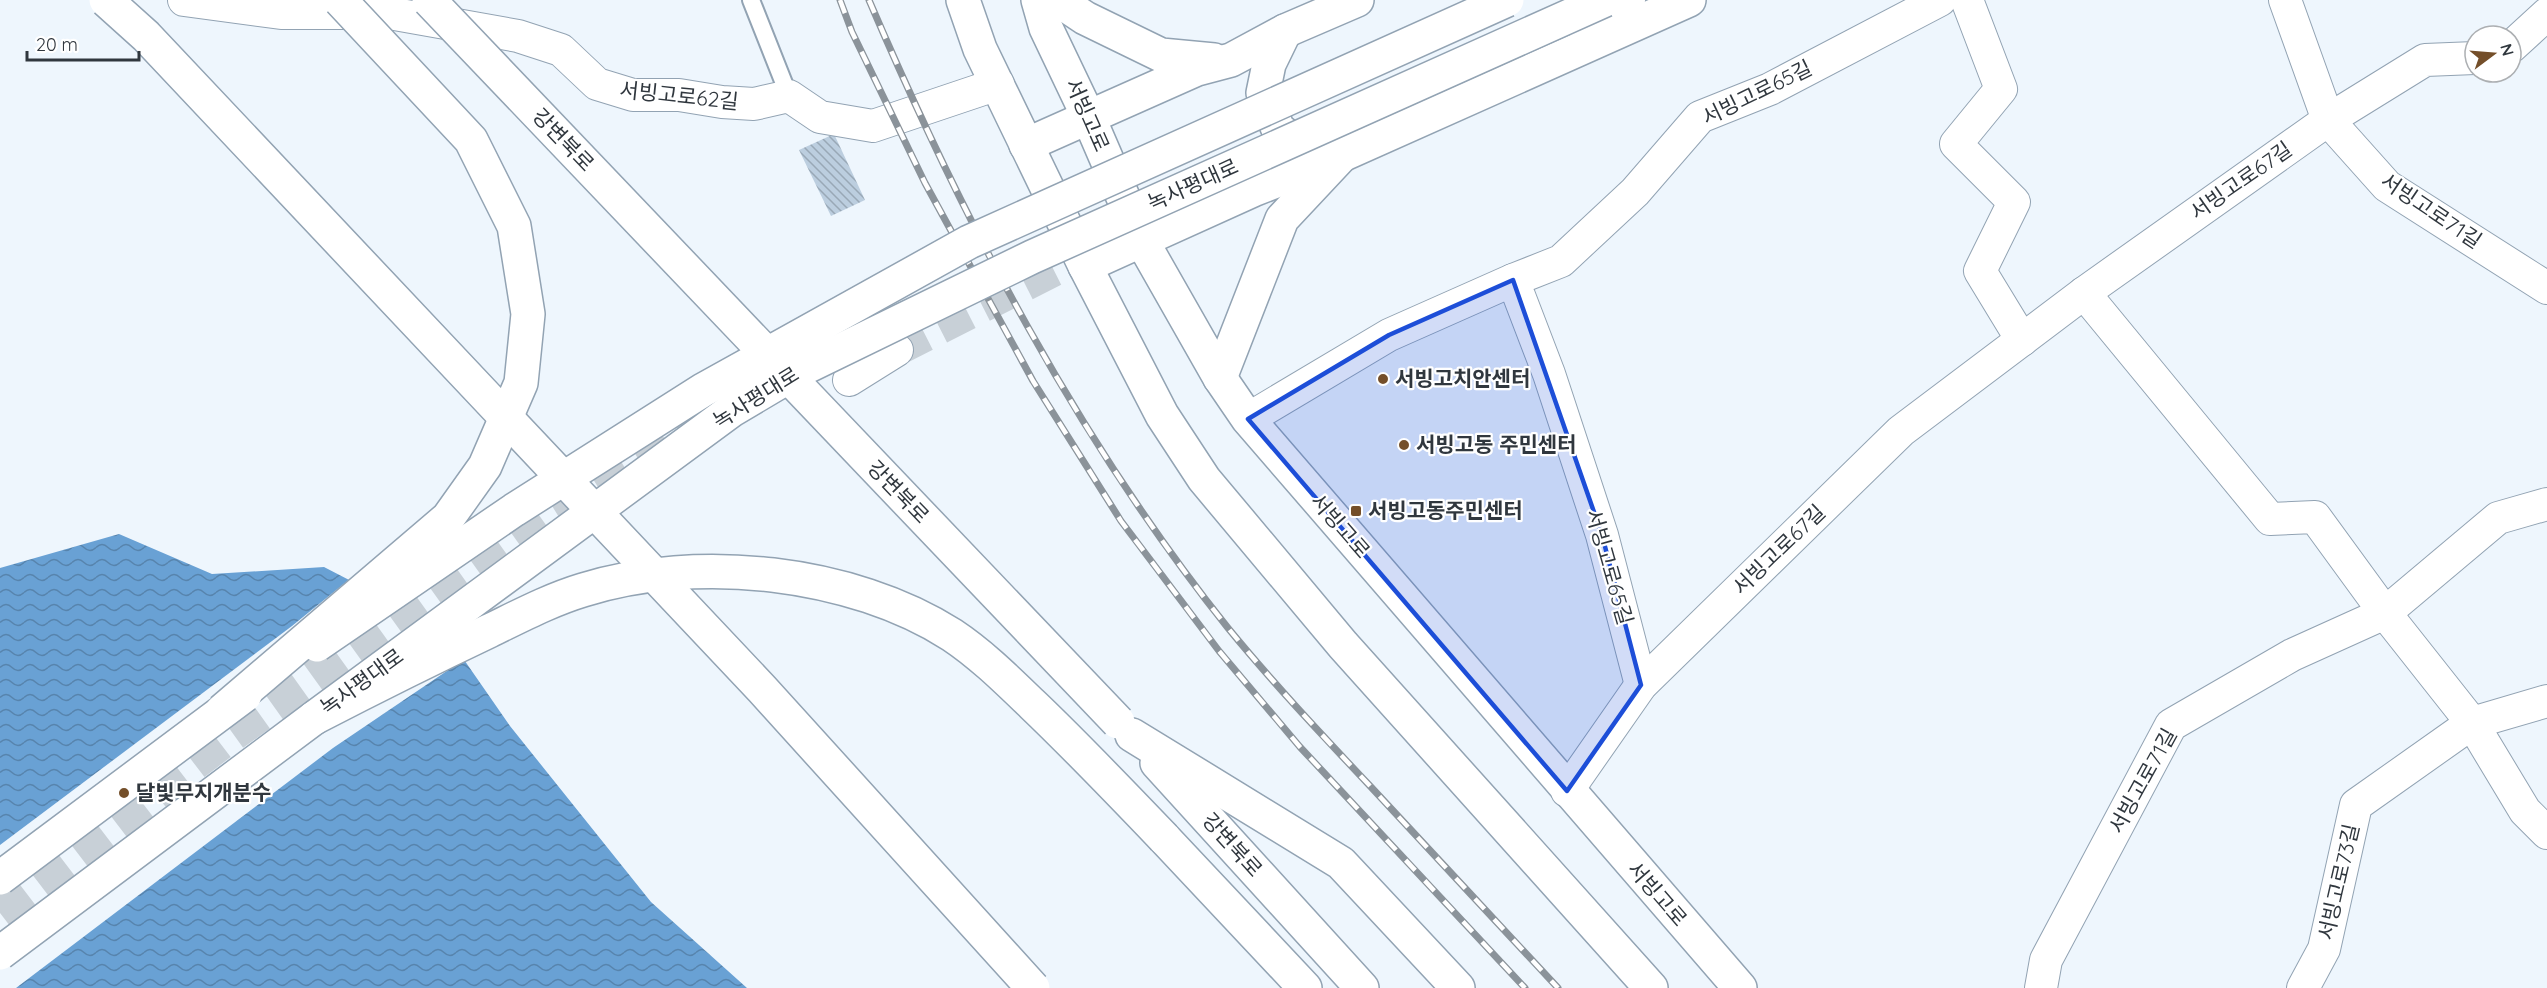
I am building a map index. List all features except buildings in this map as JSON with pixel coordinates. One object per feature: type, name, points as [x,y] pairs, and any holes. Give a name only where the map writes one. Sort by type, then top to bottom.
[{"type":"main road","points":[[106,0],[146,36],[762,689],[1033,988]]},
{"type":"main road","points":[[222,711],[448,518],[485,466],[521,383],[528,314],[514,225],[471,140],[340,0]]},
{"type":"main road","name":"강변북로","points":[[429,0],[1125,729],[1362,988]]},
{"type":"main road","points":[[963,0],[980,49],[1085,266],[1162,414],[1204,479],[1343,645],[1651,988]]},
{"type":"main road","name":"서빙고로","points":[[1038,0],[1046,28],[1088,116],[1142,241],[1220,378],[1248,419],[1567,791],[1740,988]]},
{"type":"main road","points":[[1058,0],[1085,18],[1161,55],[1193,60],[1231,60]]},
{"type":"main road","points":[[1026,145],[1197,69],[1231,60],[1286,31],[1358,0]]},
{"type":"main road","name":"녹사평대로","points":[[0,878],[222,711],[514,510],[702,390],[969,242],[1507,0]]},
{"type":"main road","name":"녹사평대로","points":[[0,953],[732,410],[796,372],[1032,257],[1605,0]]},
{"type":"main road","points":[[1085,266],[1253,190],[1335,144],[1689,0]]},
{"type":"main road","points":[[1286,31],[1269,64],[1263,93],[1278,129],[1297,144],[1335,144]]},
{"type":"main road","points":[[1220,378],[1282,219],[1335,144]]},
{"type":"main road","points":[[314,718],[406,670],[546,604],[585,589],[642,577],[688,573],[758,573],[835,586],[914,614],[953,636],[1002,675],[1076,746],[1305,988]]},
{"type":"main road","points":[[1125,729],[1341,863],[1458,988]]},
{"type":"street","name":"서빙고로62길","points":[[184,0],[281,13],[389,12],[518,36],[561,50],[597,84],[633,95],[679,95],[722,102],[754,104],[789,96]]},
{"type":"street","points":[[1335,144],[1629,0]]},
{"type":"street","name":"서빙고로65길","points":[[1248,419],[1389,335],[1561,261],[1635,192],[1700,117],[1770,89],[1940,0]]},
{"type":"street","points":[[1967,0],[2001,89],[1956,144],[2014,202],[1980,271],[2022,340]]},
{"type":"street","points":[[2285,0],[2328,120]]},
{"type":"street","points":[[2523,35],[2547,14]]},
{"type":"street","name":"서빙고로67길","points":[[1567,791],[1641,685],[1901,431],[2084,293],[2328,120],[2425,60],[2463,58]]},
{"type":"street","points":[[789,96],[820,117],[873,126],[998,84]]},
{"type":"street","name":"서빙고로71길","points":[[2328,120],[2387,186],[2547,288]]},
{"type":"street","name":"서빙고로65길","points":[[1513,280],[1549,374],[1602,535],[1641,685]]},
{"type":"street","points":[[2084,293],[2270,519],[2315,517],[2385,613],[2472,723],[2525,811],[2547,833]]},
{"type":"street","points":[[849,380],[897,350]]},
{"type":"street","name":"서빙고로71길","points":[[2041,988],[2046,960],[2171,725],[2292,655],[2385,613],[2498,518],[2547,504]]},
{"type":"street","name":"서빙고로73길","points":[[2302,988],[2324,949],[2356,805],[2472,723],[2547,701]]},
{"type":"lane","points":[[751,0],[789,96]]},
{"type":"highlighted area","points":[[1513,280],[1602,535],[1641,685],[1567,791],[1248,419],[1389,335]]},
{"type":"water","points":[[119,534],[212,574],[324,567],[442,628],[510,726],[651,902],[747,988],[0,988],[0,568]]},
{"type":"pier","points":[[351,578],[444,626],[466,658],[333,748],[16,988],[0,988],[0,845],[292,626]]},
{"type":"tunnel","points":[[897,350],[1104,245]]},
{"type":"tunnel","points":[[0,913],[227,739],[546,510],[716,406]]},
{"type":"railway","points":[[840,0],[852,32],[925,183],[1033,381],[1121,521],[1219,651],[1300,747],[1525,988]]},
{"type":"railway","points":[[869,0],[944,165],[1028,326],[1073,405],[1173,556],[1228,628],[1280,689],[1558,988]]},
{"type":"place","name":"서빙고치안센터","points":[[1383,379]]},
{"type":"place","name":"서빙고동 주민센터","points":[[1404,445]]},
{"type":"place","name":"서빙고동주민센터","points":[[1356,511]]},
{"type":"place","name":"달빛무지개분수","points":[[124,793]]}]
